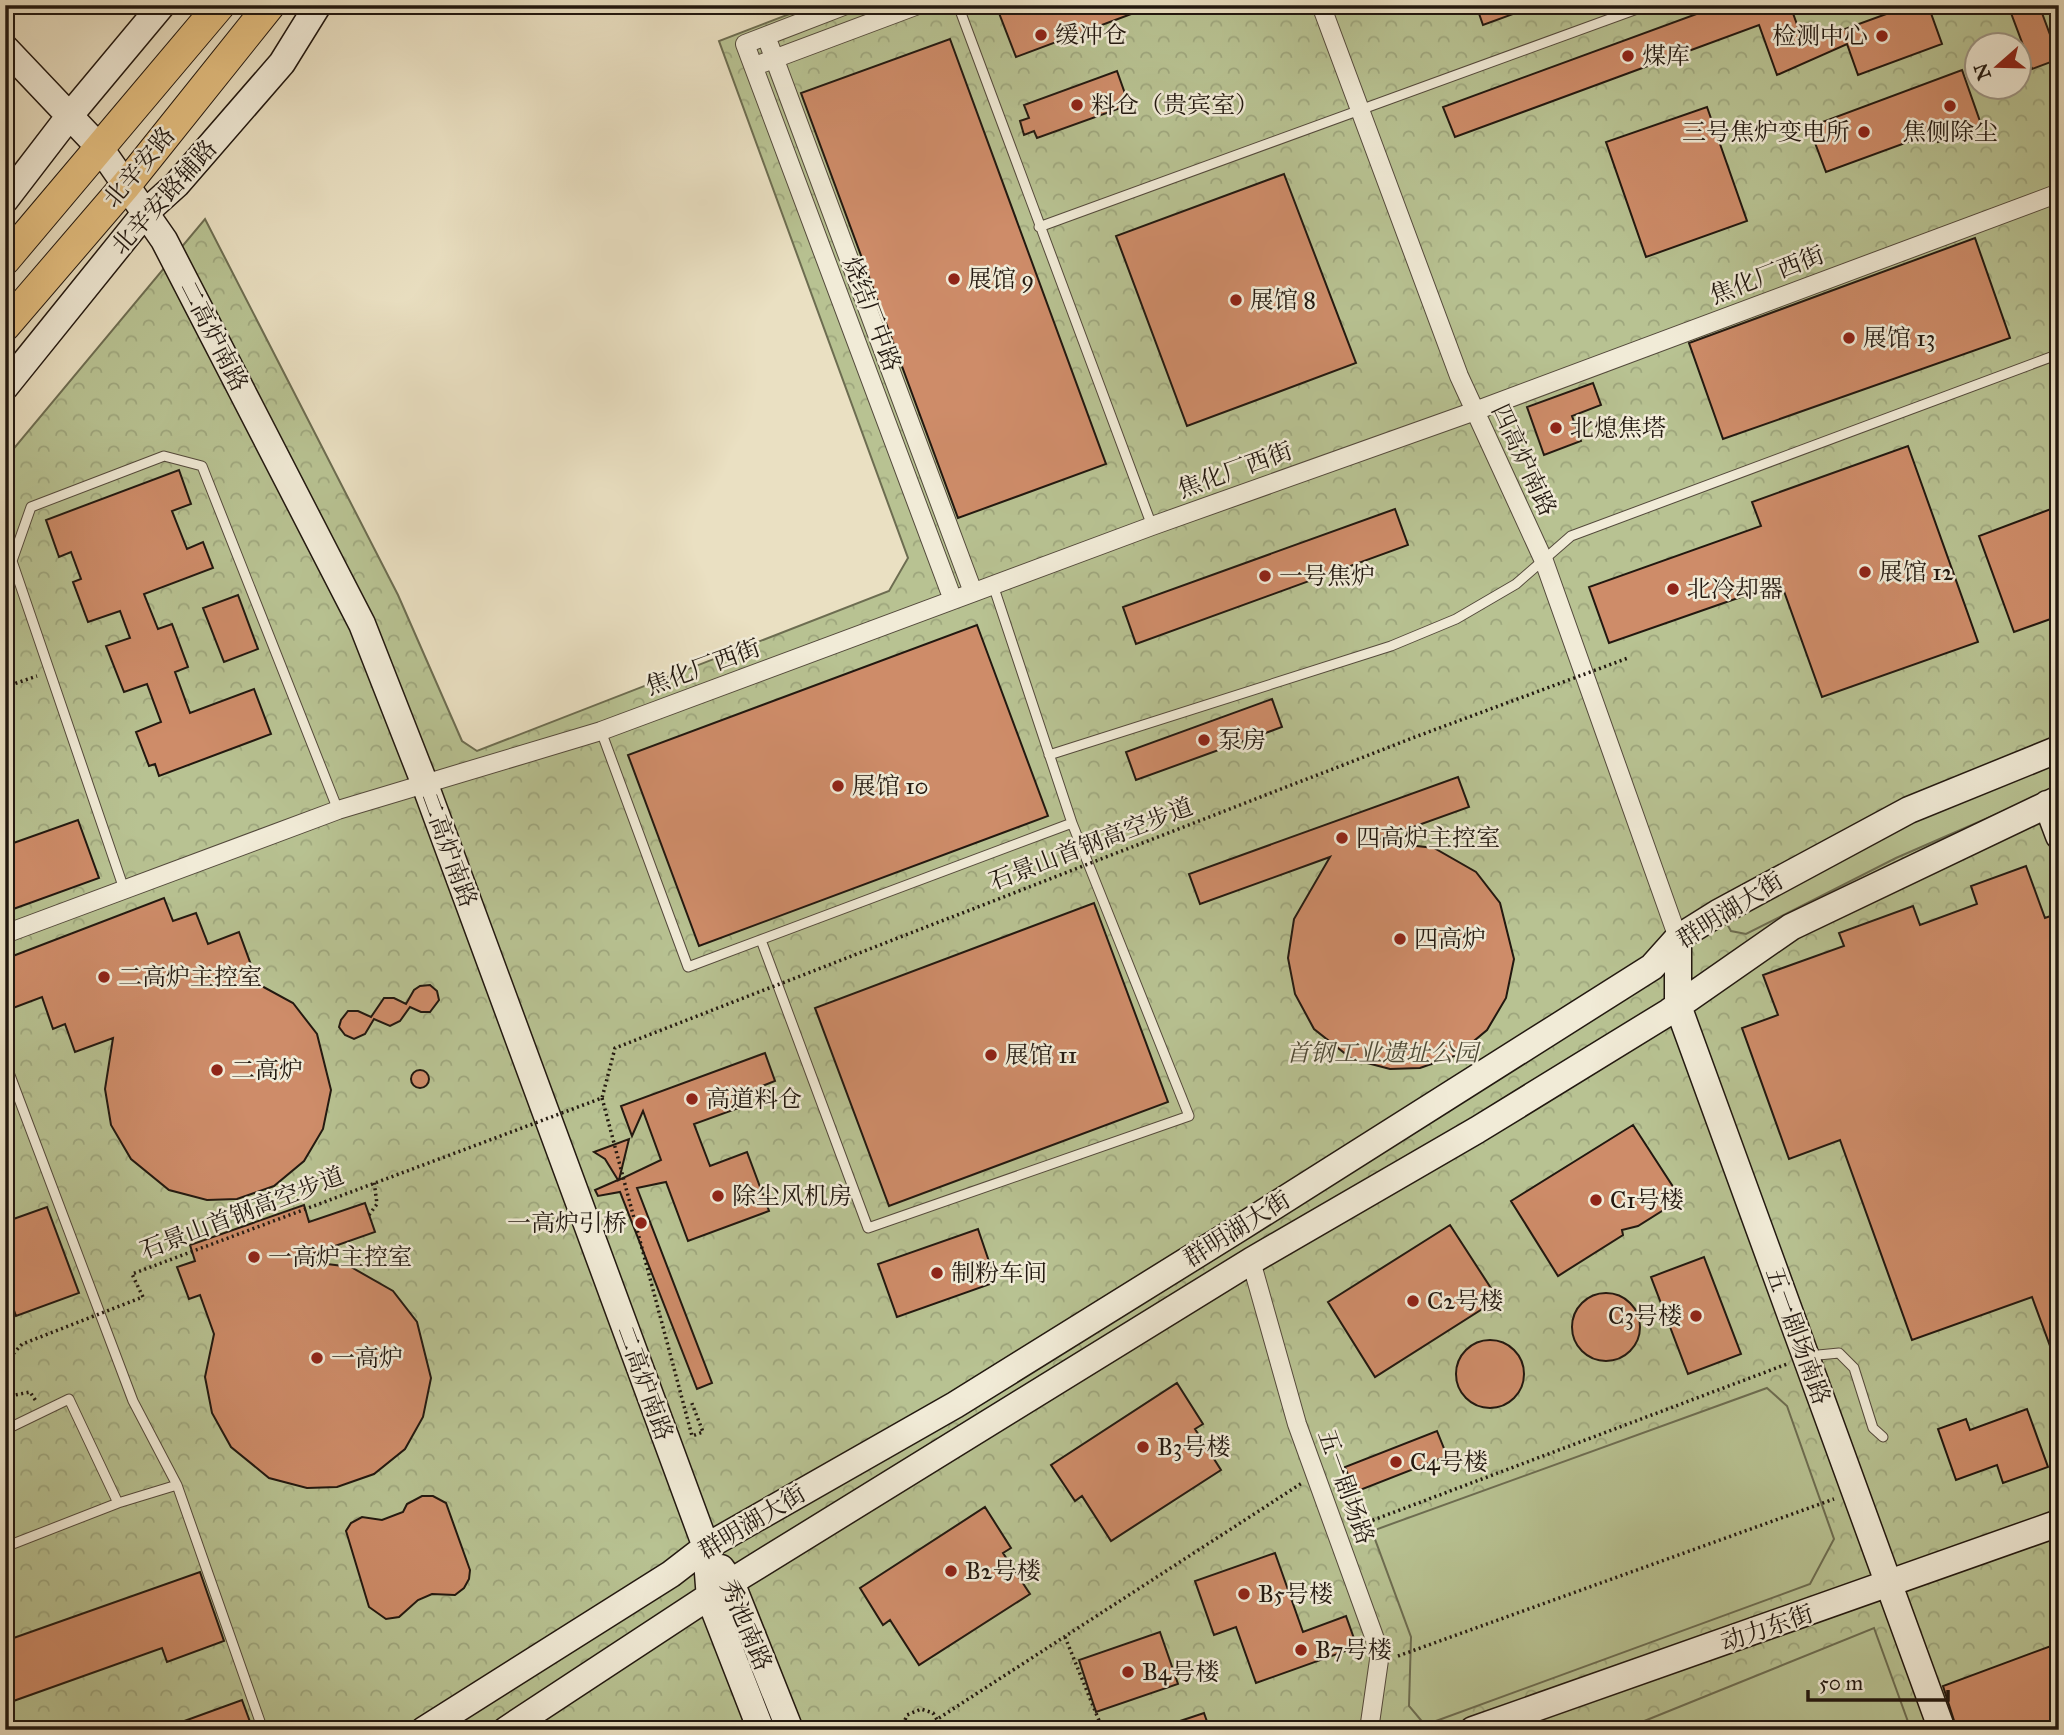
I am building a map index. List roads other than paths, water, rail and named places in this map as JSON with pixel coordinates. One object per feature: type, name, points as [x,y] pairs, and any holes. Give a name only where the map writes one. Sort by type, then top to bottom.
[{"type":"main road","name":"北辛安路","points":[[5,260],[220,5]]},
{"type":"main road","name":"北辛安路","points":[[5,326],[126,185],[270,5]]},
{"type":"street","points":[[5,200],[71,114],[162,5]]},
{"type":"street","name":"北辛安路辅路","points":[[5,387],[146,212],[177,184],[282,63],[317,5]]},
{"type":"street","points":[[766,36],[846,5]]},
{"type":"street","points":[[753,66],[918,5]]},
{"type":"street","name":"四高炉南路","points":[[1321,5],[1475,411],[1544,561],[1678,938]]},
{"type":"street","name":"烧结厂中路","points":[[953,600],[745,44],[766,36],[973,592]]},
{"type":"street","name":"二高炉南路","points":[[5,48],[71,114],[100,148],[164,240],[362,624],[424,782],[706,1547]]},
{"type":"street","name":"焦化厂西街","points":[[5,934],[338,810],[601,731],[1152,526],[1475,411],[2059,193]]},
{"type":"street","name":"群明湖大街","points":[[424,1730],[671,1574],[706,1547],[955,1405],[1238,1229],[1652,967],[1678,938],[1793,870],[1909,810],[2059,749]]},
{"type":"street","points":[[2053,802],[2059,836]]},
{"type":"street","name":"群明湖大街","points":[[506,1730],[710,1599],[731,1582],[1251,1261],[1477,1130],[1678,1006],[1791,927],[2053,802]]},
{"type":"street","name":"五一剧场南路","points":[[1678,938],[1678,1006],[1942,1730]]},
{"type":"street","name":"五一剧场路","points":[[1251,1261],[1297,1424],[1380,1653],[1369,1730]]},
{"type":"street","name":"动力东街","points":[[1473,1730],[2059,1523]]},
{"type":"street","name":"秀池南路","points":[[706,1547],[731,1582],[790,1730]]},
{"type":"street","name":"秀池南路","points":[[706,1547],[710,1599],[761,1730]]},
{"type":"lane","points":[[958,5],[1152,526]]},
{"type":"lane","points":[[1039,227],[1648,5]]},
{"type":"lane","points":[[1049,755],[1391,646],[1456,619],[1516,584],[1571,536],[2059,354]]},
{"type":"lane","points":[[124,889],[52,671],[12,561],[31,506],[164,456],[202,467],[338,810]]},
{"type":"lane","points":[[761,940],[868,1228],[1189,1116],[1072,823],[993,585]]},
{"type":"lane","points":[[601,731],[688,967],[1072,823]]},
{"type":"lane","points":[[5,1062],[133,1401],[177,1485],[263,1730]]},
{"type":"lane","points":[[1806,1357],[1839,1353],[1854,1368],[1873,1428],[1883,1437]]},
{"type":"lane","points":[[5,1430],[69,1399],[118,1503]]},
{"type":"lane","points":[[5,1547],[118,1503],[177,1485]]},
{"type":"place","name":"缓冲仓","points":[[1041,35]]},
{"type":"place","name":"检测中心","points":[[1882,36]]},
{"type":"place","name":"煤库","points":[[1628,56]]},
{"type":"place","name":"料仓（贵宾室）","points":[[1077,105]]},
{"type":"place","name":"焦侧除尘","points":[[1950,106]]},
{"type":"place","name":"三号焦炉变电所","points":[[1864,132]]},
{"type":"place","name":"展馆 9","points":[[954,279]]},
{"type":"place","name":"展馆 8","points":[[1236,300]]},
{"type":"place","name":"展馆 13","points":[[1849,338]]},
{"type":"place","name":"北熄焦塔","points":[[1556,428]]},
{"type":"place","name":"展馆 12","points":[[1865,572]]},
{"type":"place","name":"一号焦炉","points":[[1265,576]]},
{"type":"place","name":"北冷却器","points":[[1673,589]]},
{"type":"place","name":"泵房","points":[[1204,740]]},
{"type":"place","name":"展馆 10","points":[[838,786]]},
{"type":"place","name":"四高炉主控室","points":[[1342,838]]},
{"type":"place","name":"四高炉","points":[[1400,939]]},
{"type":"place","name":"二高炉主控室","points":[[104,977]]},
{"type":"place","name":"展馆 11","points":[[991,1055]]},
{"type":"place","name":"二高炉","points":[[217,1070]]},
{"type":"place","name":"高道料仓","points":[[692,1099]]},
{"type":"place","name":"除尘风机房","points":[[718,1196]]},
{"type":"place","name":"C1号楼","points":[[1596,1200]]},
{"type":"place","name":"一高炉引桥","points":[[641,1223]]},
{"type":"place","name":"一高炉主控室","points":[[254,1257]]},
{"type":"place","name":"制粉车间","points":[[937,1273]]},
{"type":"place","name":"C2号楼","points":[[1413,1301]]},
{"type":"place","name":"C3号楼","points":[[1696,1316]]},
{"type":"place","name":"一高炉","points":[[317,1358]]},
{"type":"place","name":"B3号楼","points":[[1143,1447]]},
{"type":"place","name":"C4号楼","points":[[1396,1462]]},
{"type":"place","name":"B2号楼","points":[[951,1571]]},
{"type":"place","name":"B5号楼","points":[[1244,1594]]},
{"type":"place","name":"B7号楼","points":[[1301,1650]]},
{"type":"place","name":"B4号楼","points":[[1128,1672]]},
{"type":"park label","name":"首钢工业遗址公园","points":[[1382,1053]]}]
